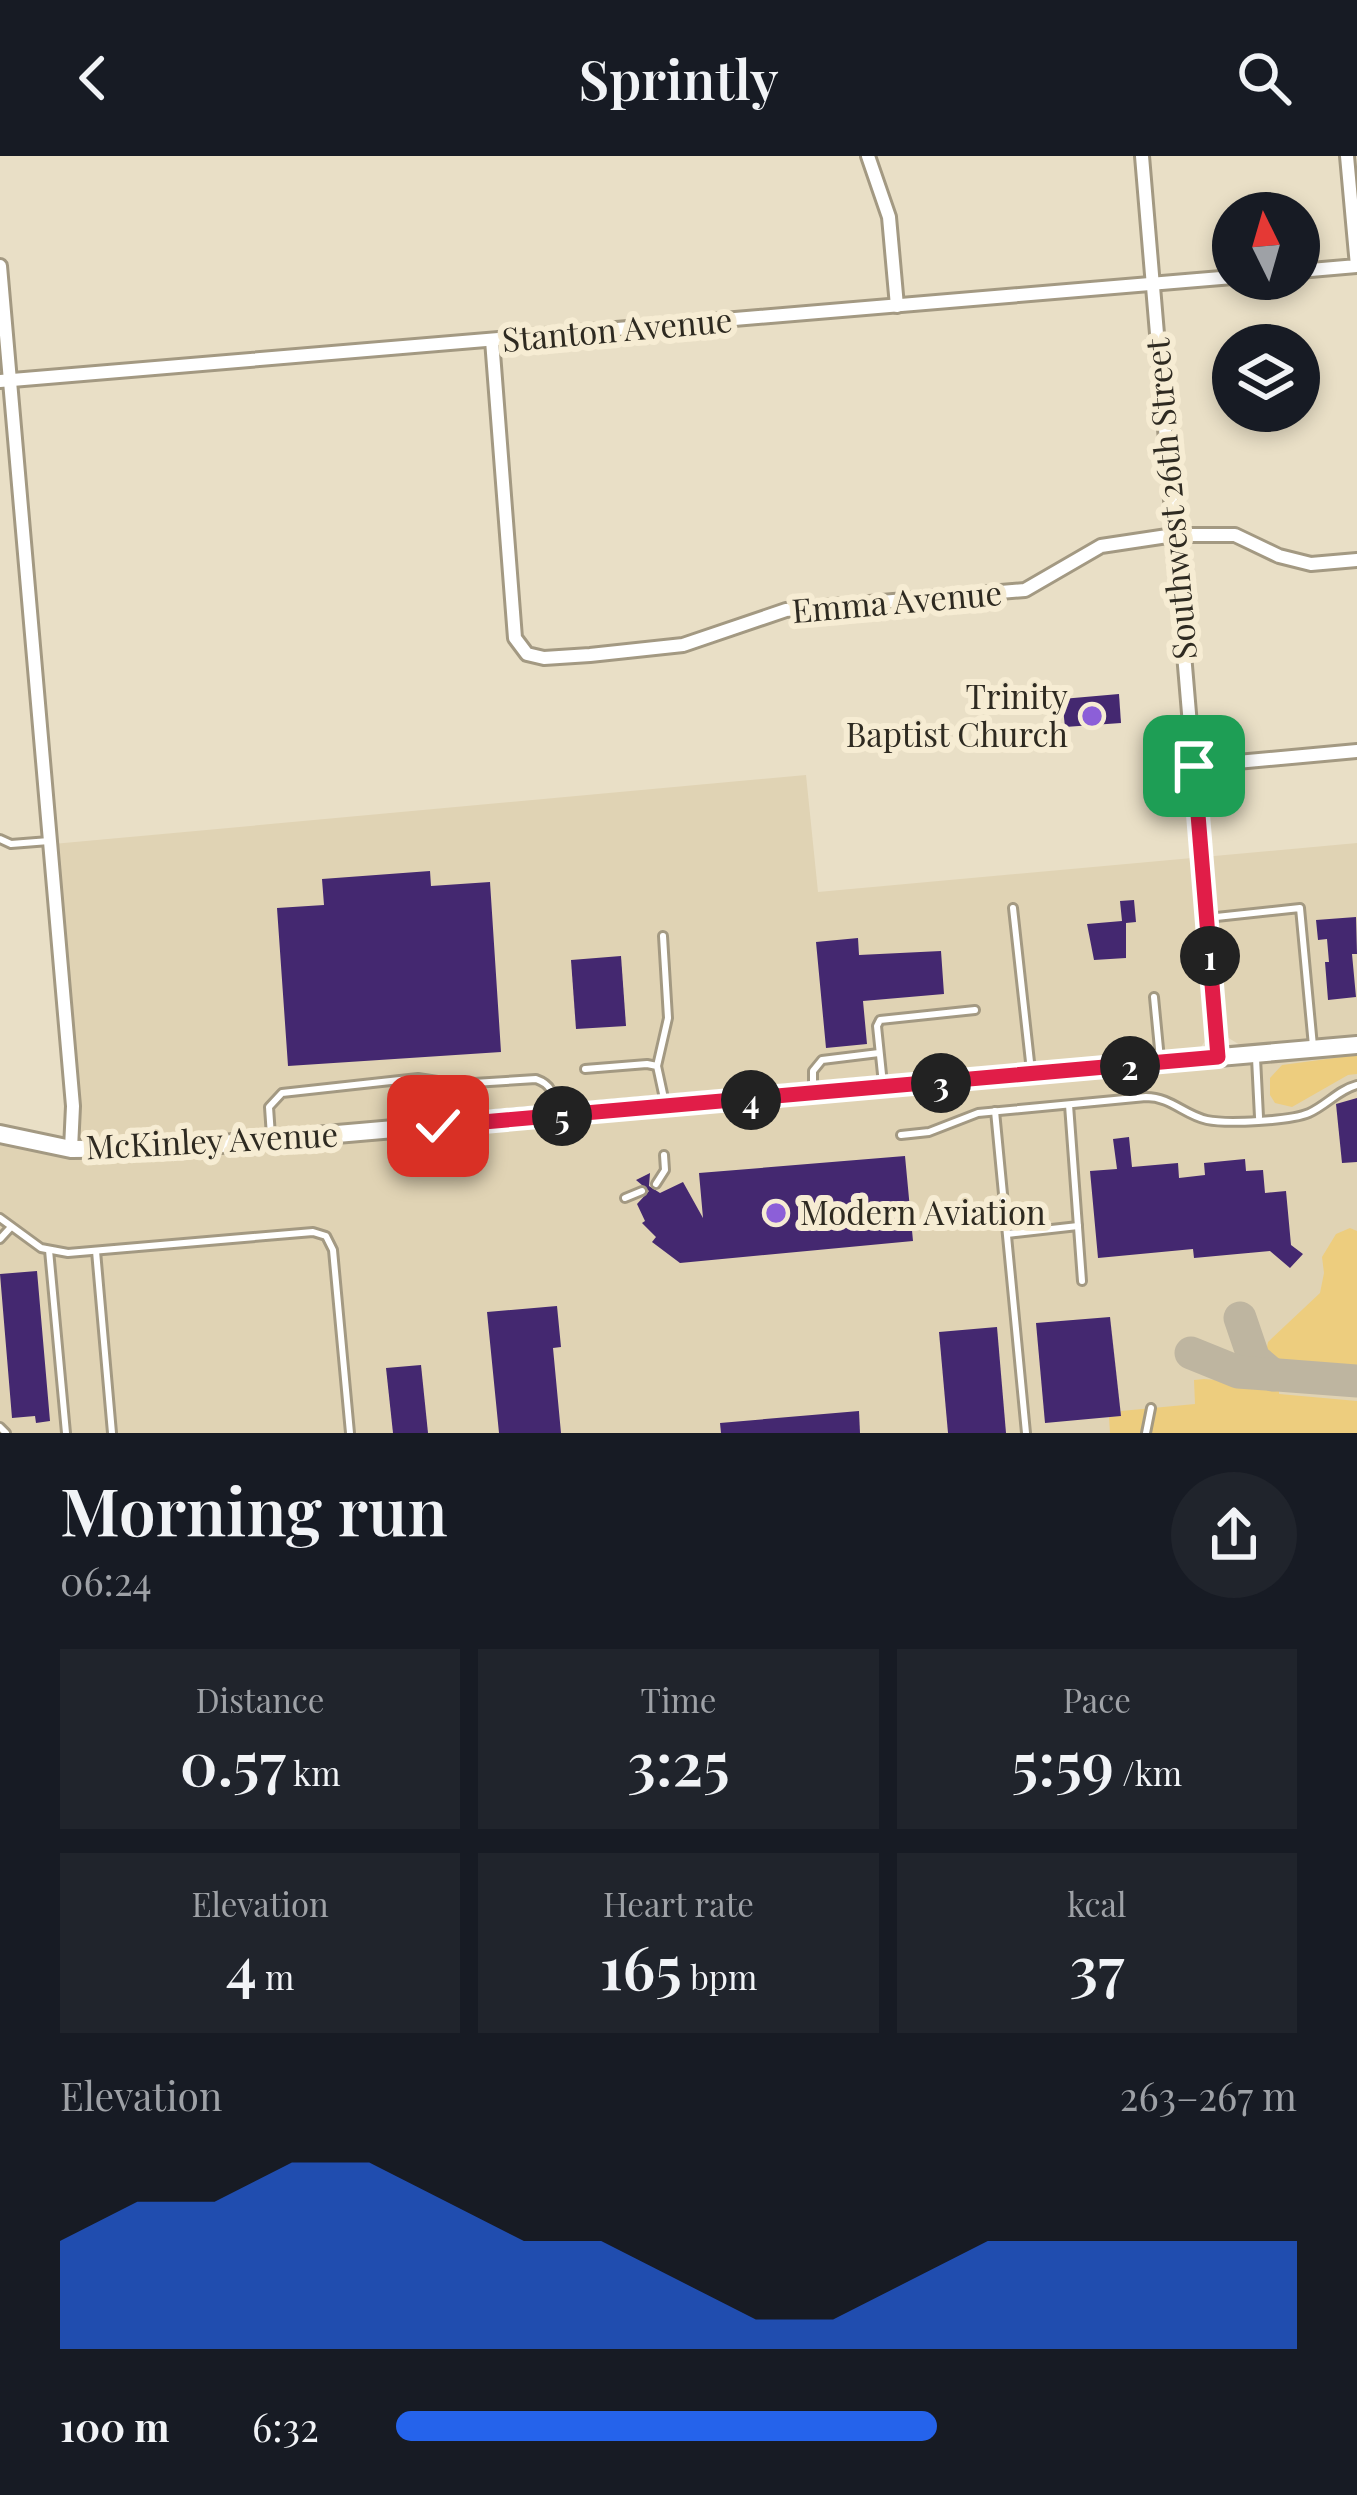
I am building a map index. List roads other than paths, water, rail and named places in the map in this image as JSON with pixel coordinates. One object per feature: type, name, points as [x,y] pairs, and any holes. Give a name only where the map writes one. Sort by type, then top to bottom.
[{"type":"main road","name":"McKinley Avenue","points":[[0,1134],[71,1149],[124,1150],[665,1108],[1357,1045]]},
{"type":"street","points":[[868,156],[889,217],[897,306]]},
{"type":"street","name":"Southwest 26th Street","points":[[1142,156],[1218,1057]]},
{"type":"street","points":[[1320,269],[1357,266],[1347,156]]},
{"type":"street","points":[[0,266],[5,381],[52,841],[73,1106],[71,1149]]},
{"type":"street","name":"Stanton Avenue","points":[[5,381],[1212,279]]},
{"type":"street","name":"Emma Avenue","points":[[493,340],[515,638],[527,654],[544,658],[683,645],[785,610],[1025,590],[1101,546],[1174,536],[1235,535],[1279,556],[1311,564],[1357,560]]},
{"type":"street","points":[[1194,766],[1357,752]]},
{"type":"lane","points":[[0,839],[11,844],[52,841]]},
{"type":"lane","points":[[1013,908],[1031,1075]]},
{"type":"lane","points":[[1207,918],[1300,908],[1313,1049]]},
{"type":"lane","points":[[663,937],[668,1018],[657,1066],[665,1108]]},
{"type":"lane","points":[[1154,997],[1161,1063]]},
{"type":"lane","points":[[883,1088],[880,1020],[975,1010]]},
{"type":"lane","points":[[814,1094],[813,1071],[822,1060],[879,1053]]},
{"type":"lane","points":[[1256,1055],[1259,1118]]},
{"type":"lane","points":[[585,1070],[657,1066]]},
{"type":"lane","points":[[272,1140],[269,1107],[282,1093],[418,1078],[458,1084],[536,1079],[553,1092],[555,1117]]},
{"type":"lane","points":[[436,1081],[438,1126]]},
{"type":"lane","points":[[902,1135],[929,1132],[994,1111],[1156,1097],[1207,1120],[1310,1113],[1357,1085]]},
{"type":"lane","points":[[1069,1104],[1082,1281]]},
{"type":"lane","points":[[994,1111],[1026,1433]]},
{"type":"lane","points":[[656,1184],[665,1170],[664,1155]]},
{"type":"lane","points":[[625,1198],[642,1191]]},
{"type":"lane","points":[[0,1218],[49,1250],[95,1251],[313,1232],[326,1236],[333,1250],[350,1433]]},
{"type":"lane","points":[[1006,1234],[1078,1226]]},
{"type":"lane","points":[[0,1239],[11,1227]]},
{"type":"lane","points":[[49,1250],[66,1433]]},
{"type":"lane","points":[[95,1251],[113,1432]]},
{"type":"lane","points":[[1146,1433],[1151,1408]]},
{"type":"place","name":"Trinity Baptist Church","points":[[1092,716]]},
{"type":"place","name":"Modern Aviation","points":[[776,1213]]}]
